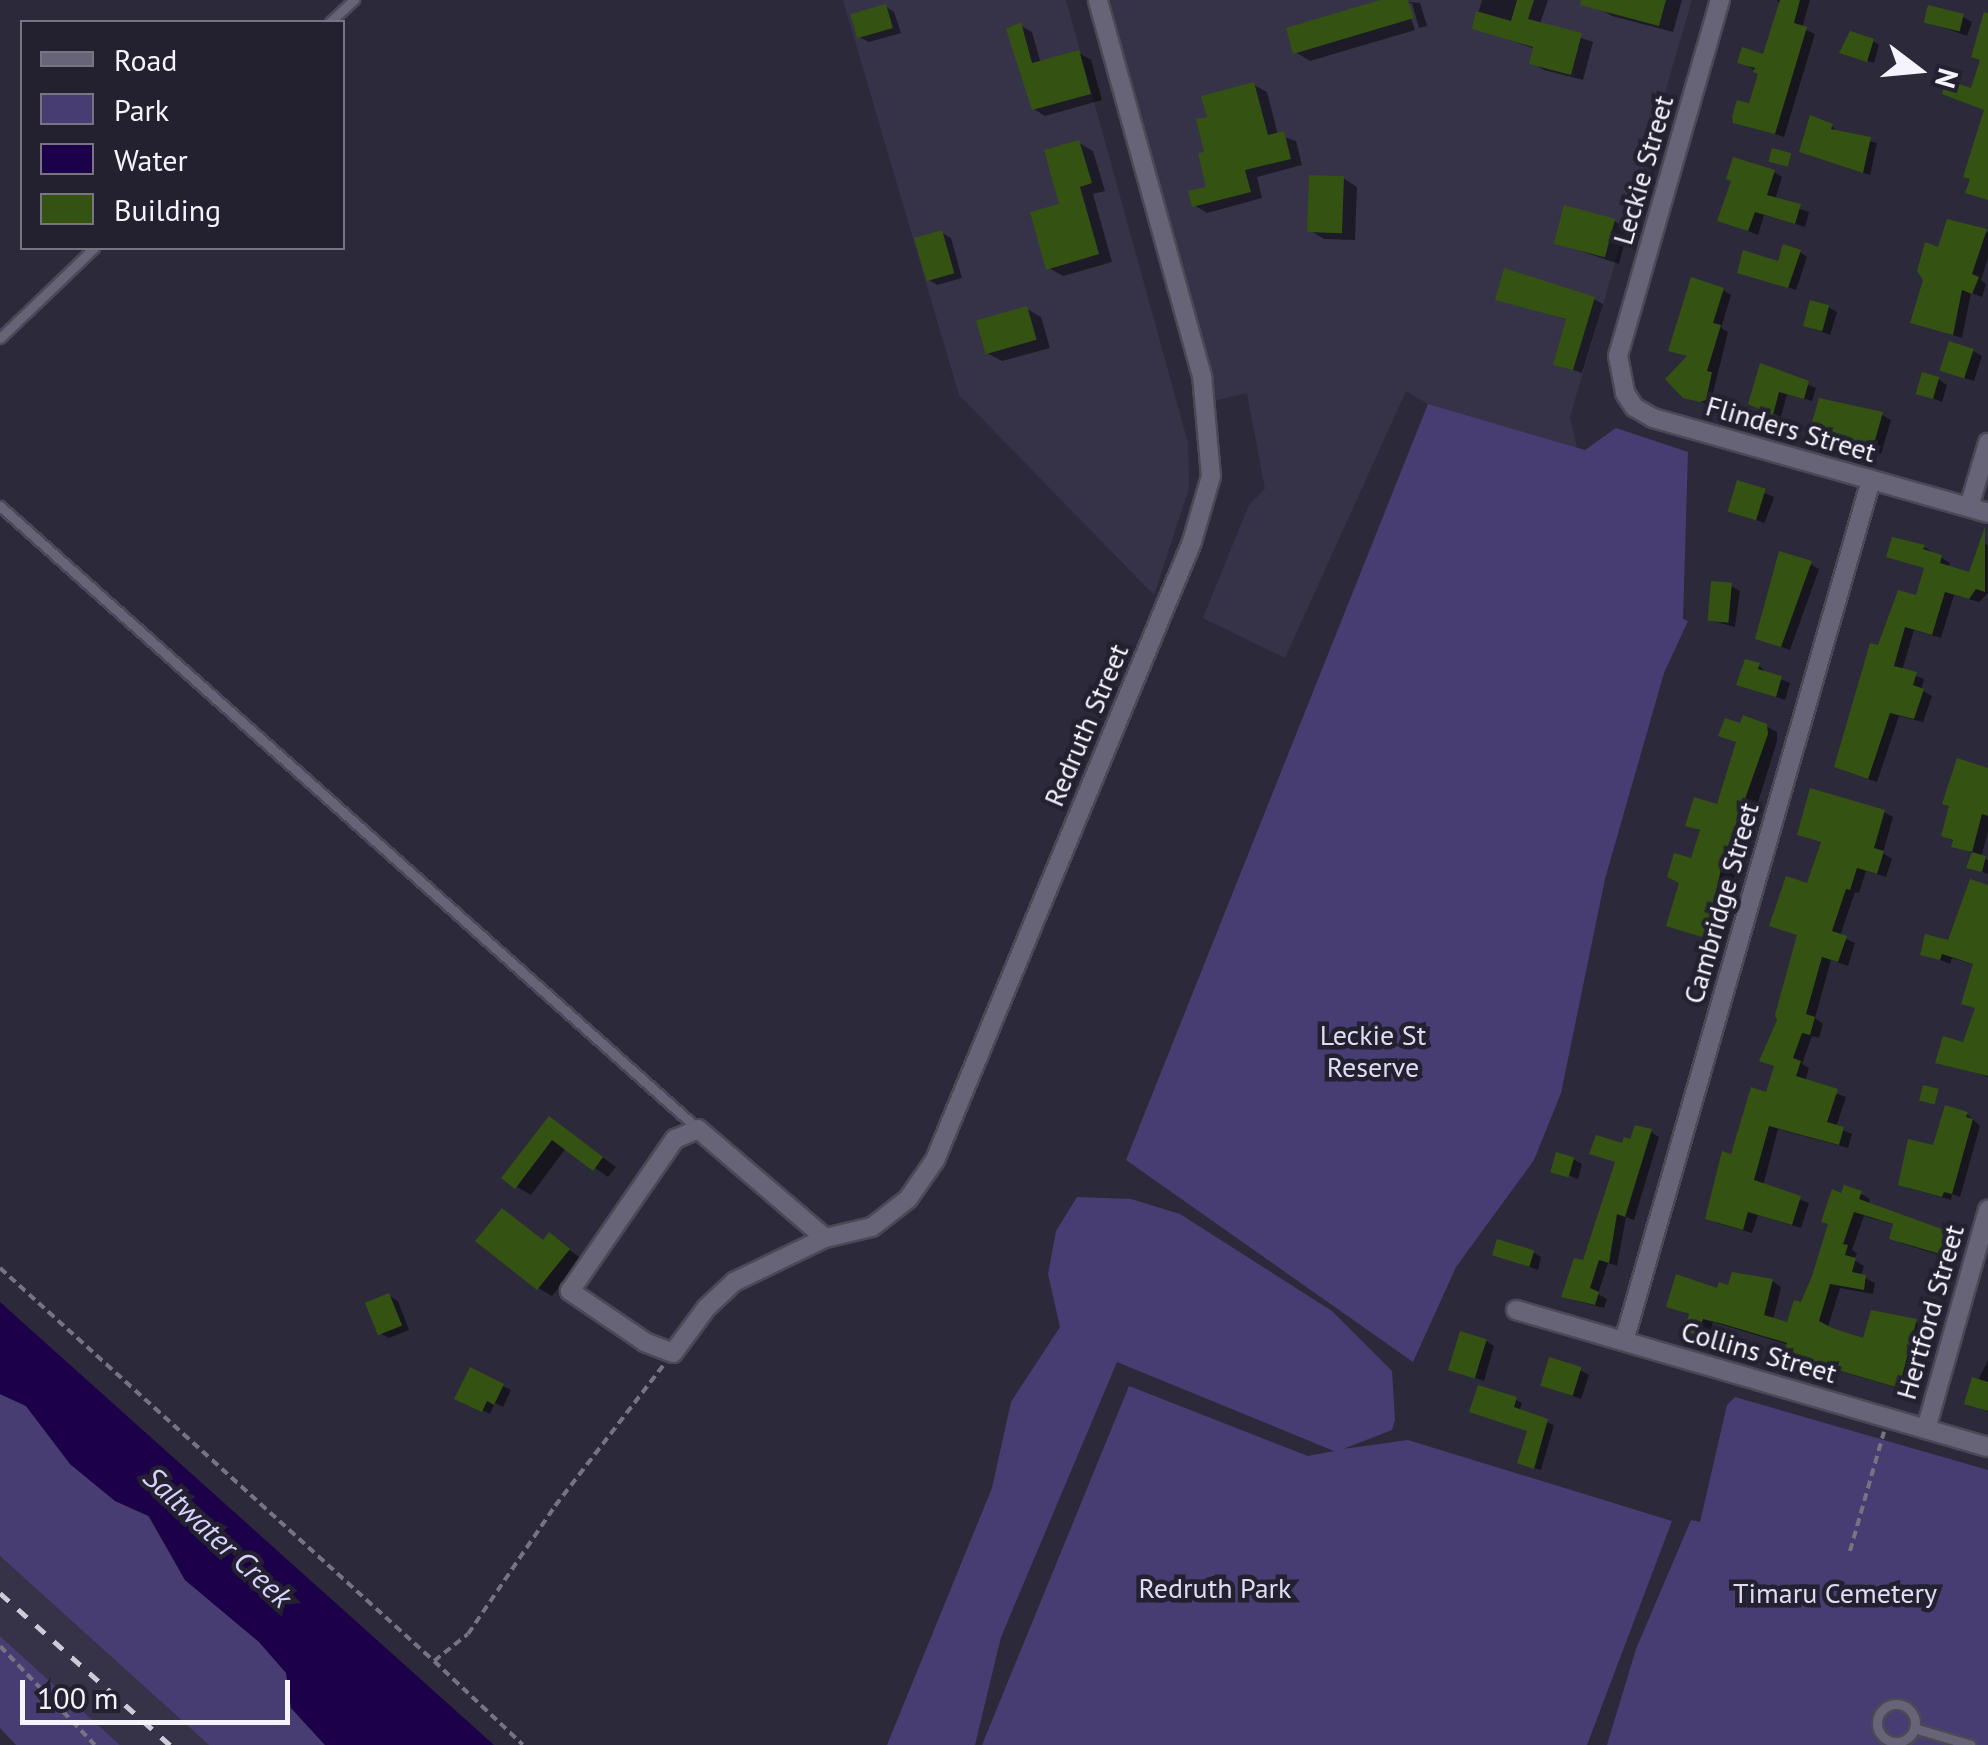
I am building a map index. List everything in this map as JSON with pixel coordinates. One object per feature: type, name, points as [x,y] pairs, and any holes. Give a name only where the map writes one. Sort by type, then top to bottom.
[{"type":"street","name":"Redruth Street","points":[[673,1353],[707,1308],[734,1282],[824,1238],[851,1235],[891,1214],[935,1160],[1192,542],[1211,476],[1202,376],[1098,0]]},
{"type":"street","name":"Leckie Street","points":[[1618,356],[1720,0]]},
{"type":"street","name":"Flinders Street","points":[[1618,356],[1624,393],[1634,406],[1653,418],[1988,513]]},
{"type":"street","points":[[1969,507],[1988,443]]},
{"type":"street","name":"Cambridge Street","points":[[1624,1341],[1870,480]]},
{"type":"street","points":[[673,1353],[645,1342],[570,1290],[675,1140],[698,1129],[824,1238]]},
{"type":"street","name":"Hertford Street","points":[[1926,1429],[1988,1210]]},
{"type":"street","name":"Collins Street","points":[[1516,1310],[1988,1446]]},
{"type":"lane","points":[[332,20],[354,0]]},
{"type":"lane","points":[[0,338],[92,250]]},
{"type":"lane","points":[[0,506],[698,1129]]},
{"type":"lane","points":[[1888,1705],[1906,1707],[1913,1716],[1914,1728],[1907,1738],[1889,1743],[1877,1727],[1879,1714],[1888,1705]]},
{"type":"lane","points":[[1914,1728],[1971,1745]]},
{"type":"path","points":[[0,1268],[523,1745]]},
{"type":"path","points":[[434,1660],[468,1634],[554,1506],[673,1353]]},
{"type":"path","points":[[1850,1551],[1888,1418]]},
{"type":"path","points":[[0,1646],[96,1745]]},
{"type":"shaded area","points":[[843,0],[1066,0],[1188,443],[1189,488],[1154,595],[959,395]]},
{"type":"shaded area","points":[[1110,0],[1692,0],[1570,417],[1577,448],[1428,404],[1406,391],[1285,658],[1203,618],[1249,505],[1265,489],[1247,393],[1213,401]]},
{"type":"shaded area","points":[[0,1556],[209,1745],[120,1745],[0,1636]]},
{"type":"green space","name":"Leckie St Reserve","points":[[1428,404],[1585,450],[1616,428],[1688,452],[1683,619],[1688,621],[1664,673],[1605,879],[1561,1093],[1534,1160],[1456,1267],[1413,1362],[1126,1160]]},
{"type":"green space","name":"Redruth Park","points":[[1077,1197],[1131,1199],[1180,1214],[1332,1311],[1392,1371],[1392,1430],[1343,1449],[1408,1440],[1672,1521],[1587,1745],[982,1745],[1129,1386],[1308,1456],[1334,1451],[1117,1362],[1001,1637],[975,1745],[887,1745],[992,1488],[1011,1402],[1060,1327],[1048,1274],[1056,1231]]},
{"type":"green space","points":[[0,1394],[26,1406],[70,1464],[115,1501],[148,1516],[185,1580],[259,1642],[287,1673],[291,1708],[325,1745],[209,1745],[0,1556]]},
{"type":"green space","name":"Timaru Cemetery","points":[[1735,1397],[1988,1470],[1988,1745],[1607,1745],[1636,1649],[1691,1520],[1700,1522],[1727,1405]]},
{"type":"green space","points":[[0,1636],[120,1745],[16,1745],[0,1728]]},
{"type":"water","name":"Saltwater Creek","points":[[0,1302],[494,1745],[325,1745],[291,1708],[286,1673],[259,1642],[185,1580],[149,1516],[115,1501],[70,1464],[26,1406],[0,1394]]},
{"type":"building","points":[[1380,0],[1408,0],[1414,18],[1293,54],[1286,28]]},
{"type":"building","points":[[1517,0],[1534,0],[1528,19],[1582,33],[1571,75],[1529,64],[1533,47],[1472,29],[1476,11],[1511,21]]},
{"type":"building","points":[[1581,0],[1666,0],[1659,26],[1580,5]]},
{"type":"building","points":[[1780,0],[1800,0],[1794,23],[1807,27],[1775,134],[1733,123],[1732,117],[1737,100],[1749,103],[1758,74],[1753,72],[1755,68],[1737,63],[1742,47],[1763,54]]},
{"type":"building","points":[[886,4],[893,28],[857,38],[850,14]]},
{"type":"building","points":[[1928,5],[1964,14],[1960,31],[1924,22]]},
{"type":"building","points":[[1984,12],[1988,13],[1988,200],[1965,193],[1970,179],[1963,177],[1984,110],[1942,94],[1946,80],[1971,88],[1980,60],[1971,57]]},
{"type":"building","points":[[1021,22],[1032,63],[1079,50],[1091,94],[1032,110],[1006,29]]},
{"type":"building","points":[[1850,31],[1874,39],[1867,62],[1839,53]]},
{"type":"building","points":[[1254,82],[1268,135],[1284,131],[1291,159],[1245,170],[1251,192],[1192,207],[1188,191],[1206,187],[1198,153],[1204,152],[1196,119],[1207,117],[1201,96]]},
{"type":"building","points":[[1810,115],[1833,124],[1831,129],[1871,137],[1863,173],[1799,152]]},
{"type":"building","points":[[1079,140],[1092,183],[1080,187],[1099,254],[1046,270],[1030,212],[1059,204],[1044,150]]},
{"type":"building","points":[[1772,148],[1791,153],[1788,167],[1768,162]]},
{"type":"building","points":[[1733,157],[1775,170],[1767,195],[1801,204],[1795,224],[1755,212],[1748,231],[1717,221],[1731,181],[1726,179]]},
{"type":"building","points":[[1309,175],[1344,176],[1342,233],[1307,232]]},
{"type":"building","points":[[1564,205],[1615,219],[1605,257],[1554,244]]},
{"type":"building","points":[[1947,219],[1987,229],[1972,274],[1979,277],[1972,294],[1962,290],[1953,335],[1910,323],[1923,280],[1917,271],[1925,242],[1938,247]]},
{"type":"building","points":[[942,230],[954,273],[927,281],[914,238]]},
{"type":"building","points":[[1783,244],[1801,250],[1788,288],[1737,273],[1743,250],[1778,261]]},
{"type":"building","points":[[1504,268],[1595,297],[1573,370],[1553,365],[1566,319],[1495,300]]},
{"type":"building","points":[[1691,277],[1724,288],[1713,323],[1721,325],[1707,371],[1712,372],[1706,400],[1700,402],[1683,398],[1665,379],[1687,356],[1668,351]]},
{"type":"building","points":[[1810,300],[1829,305],[1822,331],[1803,326]]},
{"type":"building","points":[[1027,306],[1037,340],[986,354],[976,321]]},
{"type":"building","points":[[1949,341],[1974,349],[1964,379],[1939,370]]},
{"type":"building","points":[[1760,363],[1809,381],[1804,399],[1779,392],[1773,415],[1748,404]]},
{"type":"building","points":[[1922,372],[1939,377],[1933,399],[1916,394]]},
{"type":"building","points":[[1819,398],[1883,412],[1872,451],[1810,429]]},
{"type":"building","points":[[1737,480],[1766,489],[1756,520],[1727,512]]},
{"type":"building","points":[[1985,527],[1985,592],[1976,589],[1969,599],[1945,592],[1932,635],[1905,627],[1894,666],[1917,672],[1913,685],[1924,689],[1914,719],[1890,713],[1868,779],[1834,767],[1870,643],[1878,645],[1898,590],[1916,595],[1924,568],[1886,557],[1892,537],[1925,545],[1923,549],[1942,555],[1940,563],[1969,572]]},
{"type":"building","points":[[1779,551],[1812,561],[1781,647],[1755,639]]},
{"type":"building","points":[[1711,581],[1732,583],[1728,623],[1708,621]]},
{"type":"building","points":[[1745,659],[1760,663],[1758,669],[1782,676],[1776,697],[1736,685]]},
{"type":"building","points":[[1743,715],[1767,724],[1768,734],[1723,861],[1705,938],[1666,926],[1679,883],[1667,877],[1674,853],[1691,858],[1700,830],[1685,826],[1694,797],[1717,804],[1736,742],[1718,736],[1725,718],[1740,723]]},
{"type":"building","points":[[1957,758],[1988,768],[1988,816],[1982,814],[1972,852],[1951,847],[1953,840],[1941,836],[1949,806],[1942,804]]},
{"type":"building","points":[[1810,788],[1885,810],[1874,848],[1884,851],[1877,874],[1857,868],[1850,890],[1846,889],[1832,931],[1847,936],[1838,962],[1822,957],[1806,1014],[1815,1017],[1810,1035],[1802,1033],[1793,1058],[1801,1061],[1796,1076],[1838,1089],[1827,1122],[1844,1127],[1839,1145],[1769,1126],[1754,1180],[1801,1196],[1792,1225],[1748,1212],[1743,1230],[1705,1219],[1722,1151],[1731,1154],[1751,1087],[1766,1092],[1774,1066],[1759,1061],[1777,1020],[1775,1015],[1797,935],[1769,926],[1786,876],[1807,883],[1821,842],[1797,835]]},
{"type":"building","points":[[1972,852],[1986,856],[1982,872],[1966,868]]},
{"type":"building","points":[[1970,879],[1988,885],[1988,1076],[1935,1063],[1943,1036],[1963,1042],[1975,1008],[1961,1004],[1973,964],[1942,954],[1940,960],[1920,955],[1925,934],[1948,940]]},
{"type":"building","points":[[1923,1085],[1939,1089],[1935,1104],[1919,1101]]},
{"type":"building","points":[[1945,1105],[1968,1112],[1966,1117],[1973,1119],[1952,1194],[1944,1192],[1942,1197],[1898,1185],[1908,1139],[1933,1145]]},
{"type":"building","points":[[549,1116],[603,1157],[593,1171],[552,1140],[515,1189],[501,1178]]},
{"type":"building","points":[[1635,1125],[1652,1129],[1625,1217],[1617,1214],[1609,1263],[1599,1260],[1590,1288],[1599,1292],[1595,1305],[1561,1297],[1574,1258],[1583,1260],[1615,1162],[1589,1154],[1596,1135],[1622,1143],[1624,1137],[1630,1139]]},
{"type":"building","points":[[1556,1152],[1574,1157],[1568,1177],[1550,1172]]},
{"type":"building","points":[[1844,1185],[1862,1191],[1859,1199],[1947,1231],[1940,1254],[1889,1239],[1893,1224],[1854,1212],[1843,1244],[1848,1245],[1845,1255],[1856,1258],[1852,1272],[1866,1275],[1864,1290],[1830,1284],[1819,1321],[1832,1328],[1863,1338],[1871,1310],[1917,1319],[1899,1388],[1783,1354],[1787,1343],[1723,1324],[1703,1319],[1698,1335],[1684,1331],[1689,1314],[1666,1307],[1676,1274],[1717,1288],[1719,1282],[1728,1285],[1732,1272],[1773,1279],[1764,1315],[1787,1322],[1794,1300],[1801,1302],[1812,1276],[1828,1224],[1821,1222],[1832,1189],[1841,1193]]},
{"type":"building","points":[[502,1208],[543,1240],[549,1232],[570,1249],[537,1290],[475,1241]]},
{"type":"building","points":[[1497,1239],[1534,1250],[1529,1267],[1492,1255]]},
{"type":"building","points":[[389,1293],[402,1325],[378,1335],[365,1303]]},
{"type":"building","points":[[1460,1331],[1487,1339],[1475,1378],[1448,1370]]},
{"type":"building","points":[[1549,1357],[1582,1367],[1573,1396],[1540,1386]]},
{"type":"building","points":[[470,1367],[504,1384],[494,1405],[487,1401],[482,1412],[454,1399]]},
{"type":"building","points":[[1972,1377],[1988,1382],[1988,1411],[1964,1404]]},
{"type":"building","points":[[1478,1385],[1517,1397],[1514,1407],[1548,1419],[1534,1469],[1517,1463],[1527,1431],[1469,1412]]},
{"type":"railway","points":[[0,1593],[170,1745]]}]
